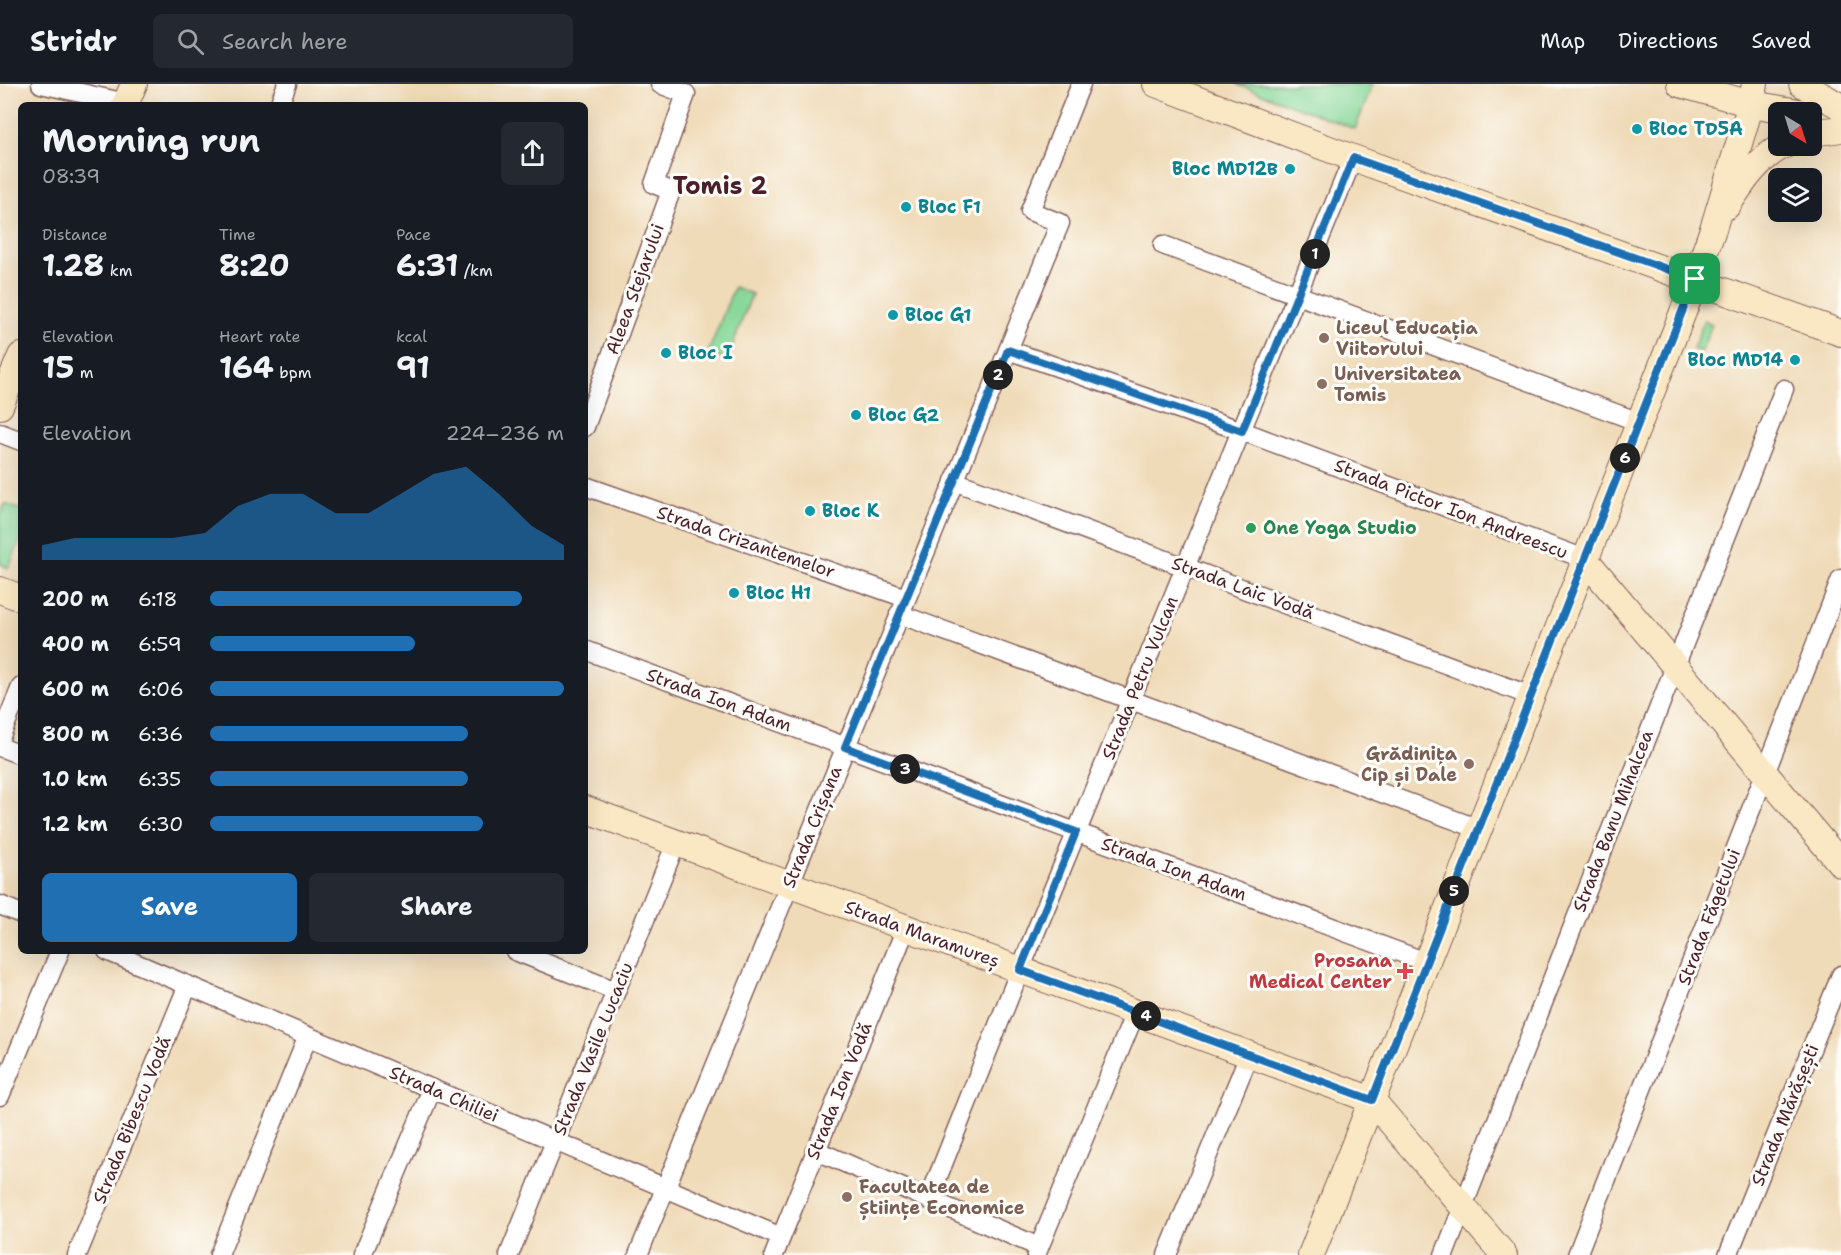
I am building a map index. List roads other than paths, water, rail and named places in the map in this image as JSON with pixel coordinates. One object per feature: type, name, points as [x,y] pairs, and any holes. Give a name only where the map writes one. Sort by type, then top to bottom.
[{"type":"street","points":[[41,84],[128,97]]},
{"type":"street","points":[[280,102],[287,84]]},
{"type":"street","name":"Aleea Stejarului","points":[[588,419],[671,191],[654,184],[686,94],[660,84]]},
{"type":"street","name":"Strada Crișana","points":[[638,1255],[1060,223],[1030,211],[1081,84]]},
{"type":"street","points":[[1156,84],[1353,158],[1841,333]]},
{"type":"street","points":[[1680,84],[1753,94],[1773,102]]},
{"type":"street","points":[[1802,84],[1841,107]]},
{"type":"street","points":[[1311,1255],[1695,279],[1713,228],[1753,94]]},
{"type":"street","points":[[1822,116],[1841,119]]},
{"type":"street","points":[[1822,132],[1841,129]]},
{"type":"street","points":[[1713,228],[1742,183],[1758,164],[1769,156]]},
{"type":"street","name":"Strada Petru Vulcan","points":[[929,1199],[1076,832],[1353,158]]},
{"type":"street","points":[[1163,245],[1639,422]]},
{"type":"street","name":"Strada Pictor Ion Andreescu","points":[[1008,350],[1242,431],[1585,559],[1841,864]]},
{"type":"street","points":[[0,406],[18,363]]},
{"type":"street","name":"Strada Banu Mihalcea","points":[[1444,1255],[1784,389]]},
{"type":"street","points":[[0,433],[18,440]]},
{"type":"street","name":"Strada Laic Vodă","points":[[954,481],[1531,696]]},
{"type":"street","name":"Strada Crizantemelor","points":[[588,487],[903,606],[1131,700],[1479,829]]},
{"type":"street","name":"Strada Făgetului","points":[[1577,1255],[1841,579]]},
{"type":"street","points":[[0,590],[18,597]]},
{"type":"street","name":"Strada Ion Adam","points":[[588,651],[1426,962]]},
{"type":"street","points":[[0,738],[18,694]]},
{"type":"street","points":[[0,747],[18,754]]},
{"type":"street","name":"Strada Maramureș","points":[[588,810],[1372,1100],[1504,1255]]},
{"type":"street","name":"Strada Vasile Lucaciu","points":[[509,1255],[676,843]]},
{"type":"street","points":[[0,905],[18,913]]},
{"type":"street","name":"Strada Ion Vodă","points":[[774,1255],[906,928]]},
{"type":"street","points":[[0,1096],[59,954]]},
{"type":"street","name":"Strada Chiliei","points":[[114,954],[781,1237]]},
{"type":"street","points":[[523,954],[616,991]]},
{"type":"street","name":"Strada Mărășești","points":[[1728,1255],[1841,975]]},
{"type":"street","name":"Strada Bibescu Vodă","points":[[77,1255],[188,985]]},
{"type":"street","points":[[815,1150],[929,1199],[1037,1251],[1135,1012]]},
{"type":"street","points":[[219,1255],[308,1036]]},
{"type":"street","points":[[1167,1255],[1249,1055]]},
{"type":"street","points":[[362,1255],[432,1089]]},
{"type":"place","name":"Bloc TD5A","points":[[1637,129]]},
{"type":"place","name":"Bloc MD12B","points":[[1290,169]]},
{"type":"place","name":"Bloc F1","points":[[906,207]]},
{"type":"place","name":"Bloc G1","points":[[893,315]]},
{"type":"place","name":"Liceul Educația Viitorului","points":[[1324,338]]},
{"type":"place","name":"Bloc I","points":[[666,353]]},
{"type":"place","name":"Bloc MD14","points":[[1795,360]]},
{"type":"place","name":"Universitatea Tomis","points":[[1322,384]]},
{"type":"place","name":"Bloc G2","points":[[856,415]]},
{"type":"place","name":"Bloc K","points":[[810,511]]},
{"type":"place","name":"One Yoga Studio","points":[[1251,528]]},
{"type":"place","name":"Bloc H1","points":[[734,593]]},
{"type":"place","name":"Grădinița Cip și Dale","points":[[1469,764]]},
{"type":"place","name":"Prosana Medical Center","points":[[1405,971]]},
{"type":"place","name":"Facultatea de Științe Economice","points":[[847,1197]]},
{"type":"district","name":"Tomis 2","points":[[720,186]]}]
